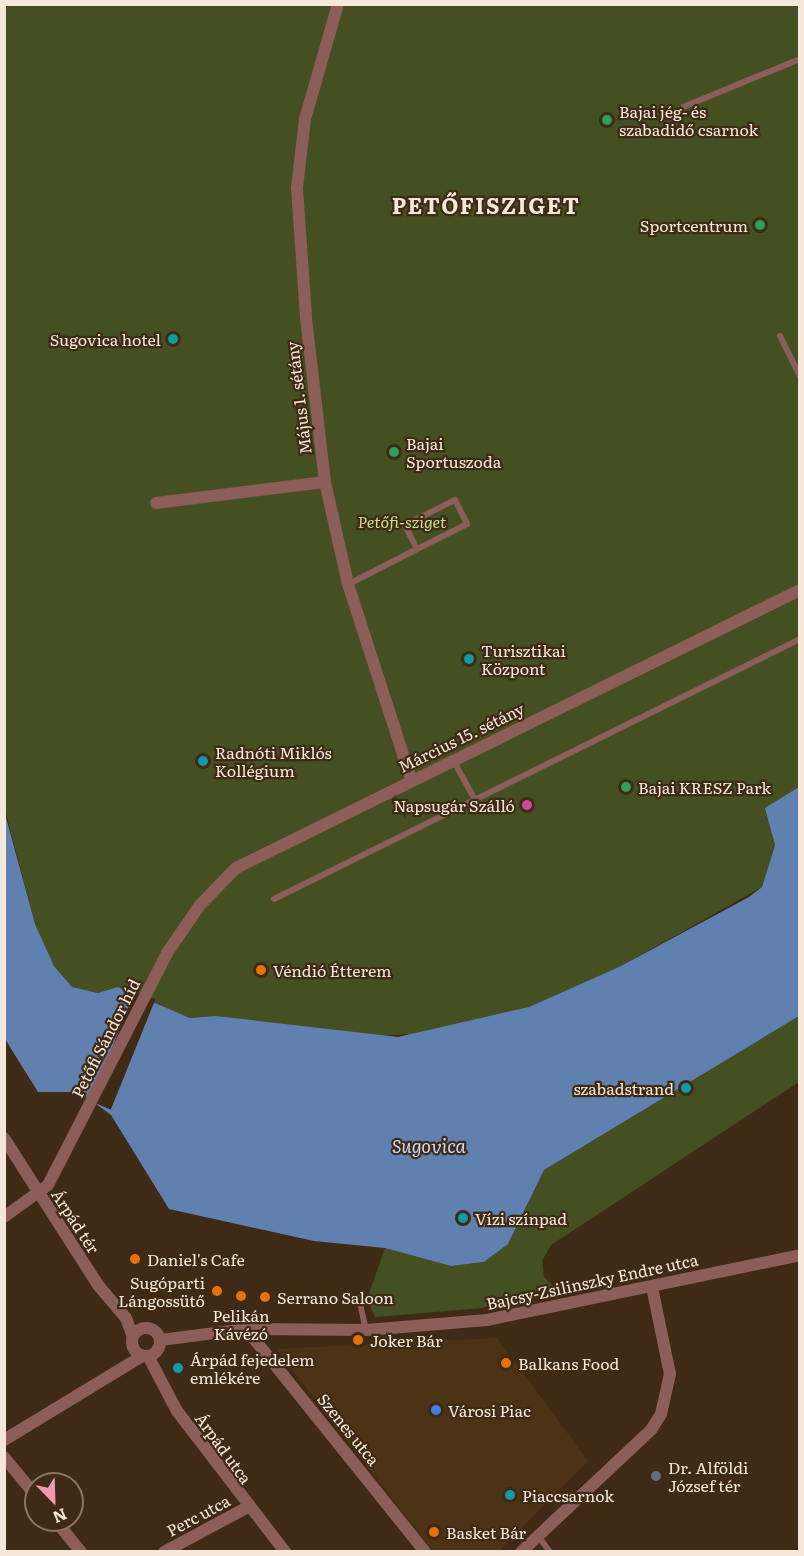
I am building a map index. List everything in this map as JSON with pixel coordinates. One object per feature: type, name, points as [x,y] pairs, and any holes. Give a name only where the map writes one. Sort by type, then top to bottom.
[{"type":"street","name":"Május 1. sétány","points":[[338,4],[305,119],[297,188],[325,482],[348,584],[411,779]]},
{"type":"street","points":[[156,503],[325,482]]},
{"type":"street","name":"Március 15. sétány","points":[[167,953],[200,905],[236,868],[411,779],[800,590]]},
{"type":"street","name":"Petőfi Sándor híd","points":[[39,1194],[72,1137],[167,953]]},
{"type":"street","name":"Árpád tér","points":[[4,1138],[39,1194],[126,1318],[133,1337],[145,1356]]},
{"type":"street","points":[[4,1217],[39,1194]]},
{"type":"street","name":"Bajcsy-Zsilinszky Endre utca","points":[[153,1333],[209,1336],[246,1329],[366,1330],[525,1315],[800,1255]]},
{"type":"street","points":[[521,1551],[651,1430],[661,1414],[670,1374],[652,1287]]},
{"type":"street","name":"Árpád tér","points":[[126,1318],[153,1333]]},
{"type":"street","name":"Szenes utca","points":[[246,1329],[424,1551]]},
{"type":"street","points":[[4,1440],[145,1356],[158,1351],[153,1333],[133,1337]]},
{"type":"street","name":"Árpád utca","points":[[145,1356],[177,1411],[248,1508],[285,1551]]},
{"type":"street","points":[[4,1457],[24,1481]]},
{"type":"street","name":"Perc utca","points":[[164,1551],[248,1508]]},
{"type":"street","points":[[65,1532],[81,1551]]},
{"type":"lane","points":[[683,107],[800,59]]},
{"type":"lane","points":[[780,336],[800,376]]},
{"type":"lane","points":[[348,584],[467,524],[455,500],[405,525],[417,549]]},
{"type":"lane","points":[[274,899],[473,796],[800,639]]},
{"type":"lane","points":[[453,760],[473,796]]},
{"type":"lane","points":[[359,1298],[366,1330]]},
{"type":"lane","points":[[538,1536],[550,1551]]},
{"type":"shaded area","name":"Városi Piac","points":[[497,1338],[588,1461],[499,1551],[433,1551],[276,1349]]},
{"type":"green space","name":"Petőfi-sziget","points":[[4,5],[799,5],[800,787],[766,808],[775,845],[762,887],[621,966],[529,1007],[430,1033],[364,1037],[216,1016],[190,1018],[118,987],[98,993],[72,987],[54,966],[35,924],[5,810]]},
{"type":"green space","points":[[799,1016],[799,1082],[551,1245],[542,1261],[544,1277],[558,1291],[517,1294],[483,1308],[375,1317],[367,1299],[385,1248],[451,1266],[484,1262],[508,1244],[544,1170]]},
{"type":"water","name":"Sugovica","points":[[799,787],[799,1016],[544,1170],[508,1244],[484,1262],[451,1266],[385,1248],[314,1241],[169,1209],[111,1115],[80,1092],[38,1092],[5,1039],[4,810],[35,924],[54,966],[72,987],[98,993],[118,987],[190,1018],[216,1016],[398,1037],[529,1007],[621,966],[749,897],[762,887],[775,845],[765,808]]},
{"type":"pier","points":[[135,991],[155,999],[111,1110],[90,1101]]},
{"type":"place","name":"Bajai jég- és szabadidő csarnok","points":[[607,120]]},
{"type":"place","name":"Sportcentrum","points":[[760,225]]},
{"type":"place","name":"Sugovica hotel","points":[[173,339]]},
{"type":"place","name":"Bajai Sportuszoda","points":[[394,452]]},
{"type":"place","name":"Turisztikai Központ","points":[[469,659]]},
{"type":"place","name":"Radnóti Miklós Kollégium","points":[[203,761]]},
{"type":"place","name":"Bajai KRESZ Park","points":[[626,787]]},
{"type":"place","name":"Napsugár Szálló","points":[[527,805]]},
{"type":"place","name":"Véndió Étterem","points":[[261,970]]},
{"type":"place","name":"szabadstrand","points":[[686,1088]]},
{"type":"place","name":"Vízi színpad","points":[[463,1218]]},
{"type":"place","name":"Daniel's Cafe","points":[[135,1259]]},
{"type":"place","name":"Sugóparti Lángossütő","points":[[217,1291]]},
{"type":"place","name":"Pelikán Kávézó","points":[[241,1296]]},
{"type":"place","name":"Serrano Saloon","points":[[265,1297]]},
{"type":"place","name":"Joker Bár","points":[[358,1340]]},
{"type":"place","name":"Balkans Food","points":[[506,1363]]},
{"type":"place","name":"Árpád fejedelem emlékére","points":[[178,1368]]},
{"type":"place","name":"Városi Piac","points":[[436,1410]]},
{"type":"place","name":"Dr. Alföldi József tér","points":[[656,1476]]},
{"type":"place","name":"Piaccsarnok","points":[[510,1495]]},
{"type":"place","name":"Basket Bár","points":[[434,1532]]},
{"type":"district","name":"PETŐFISZIGET","points":[[486,205]]}]
